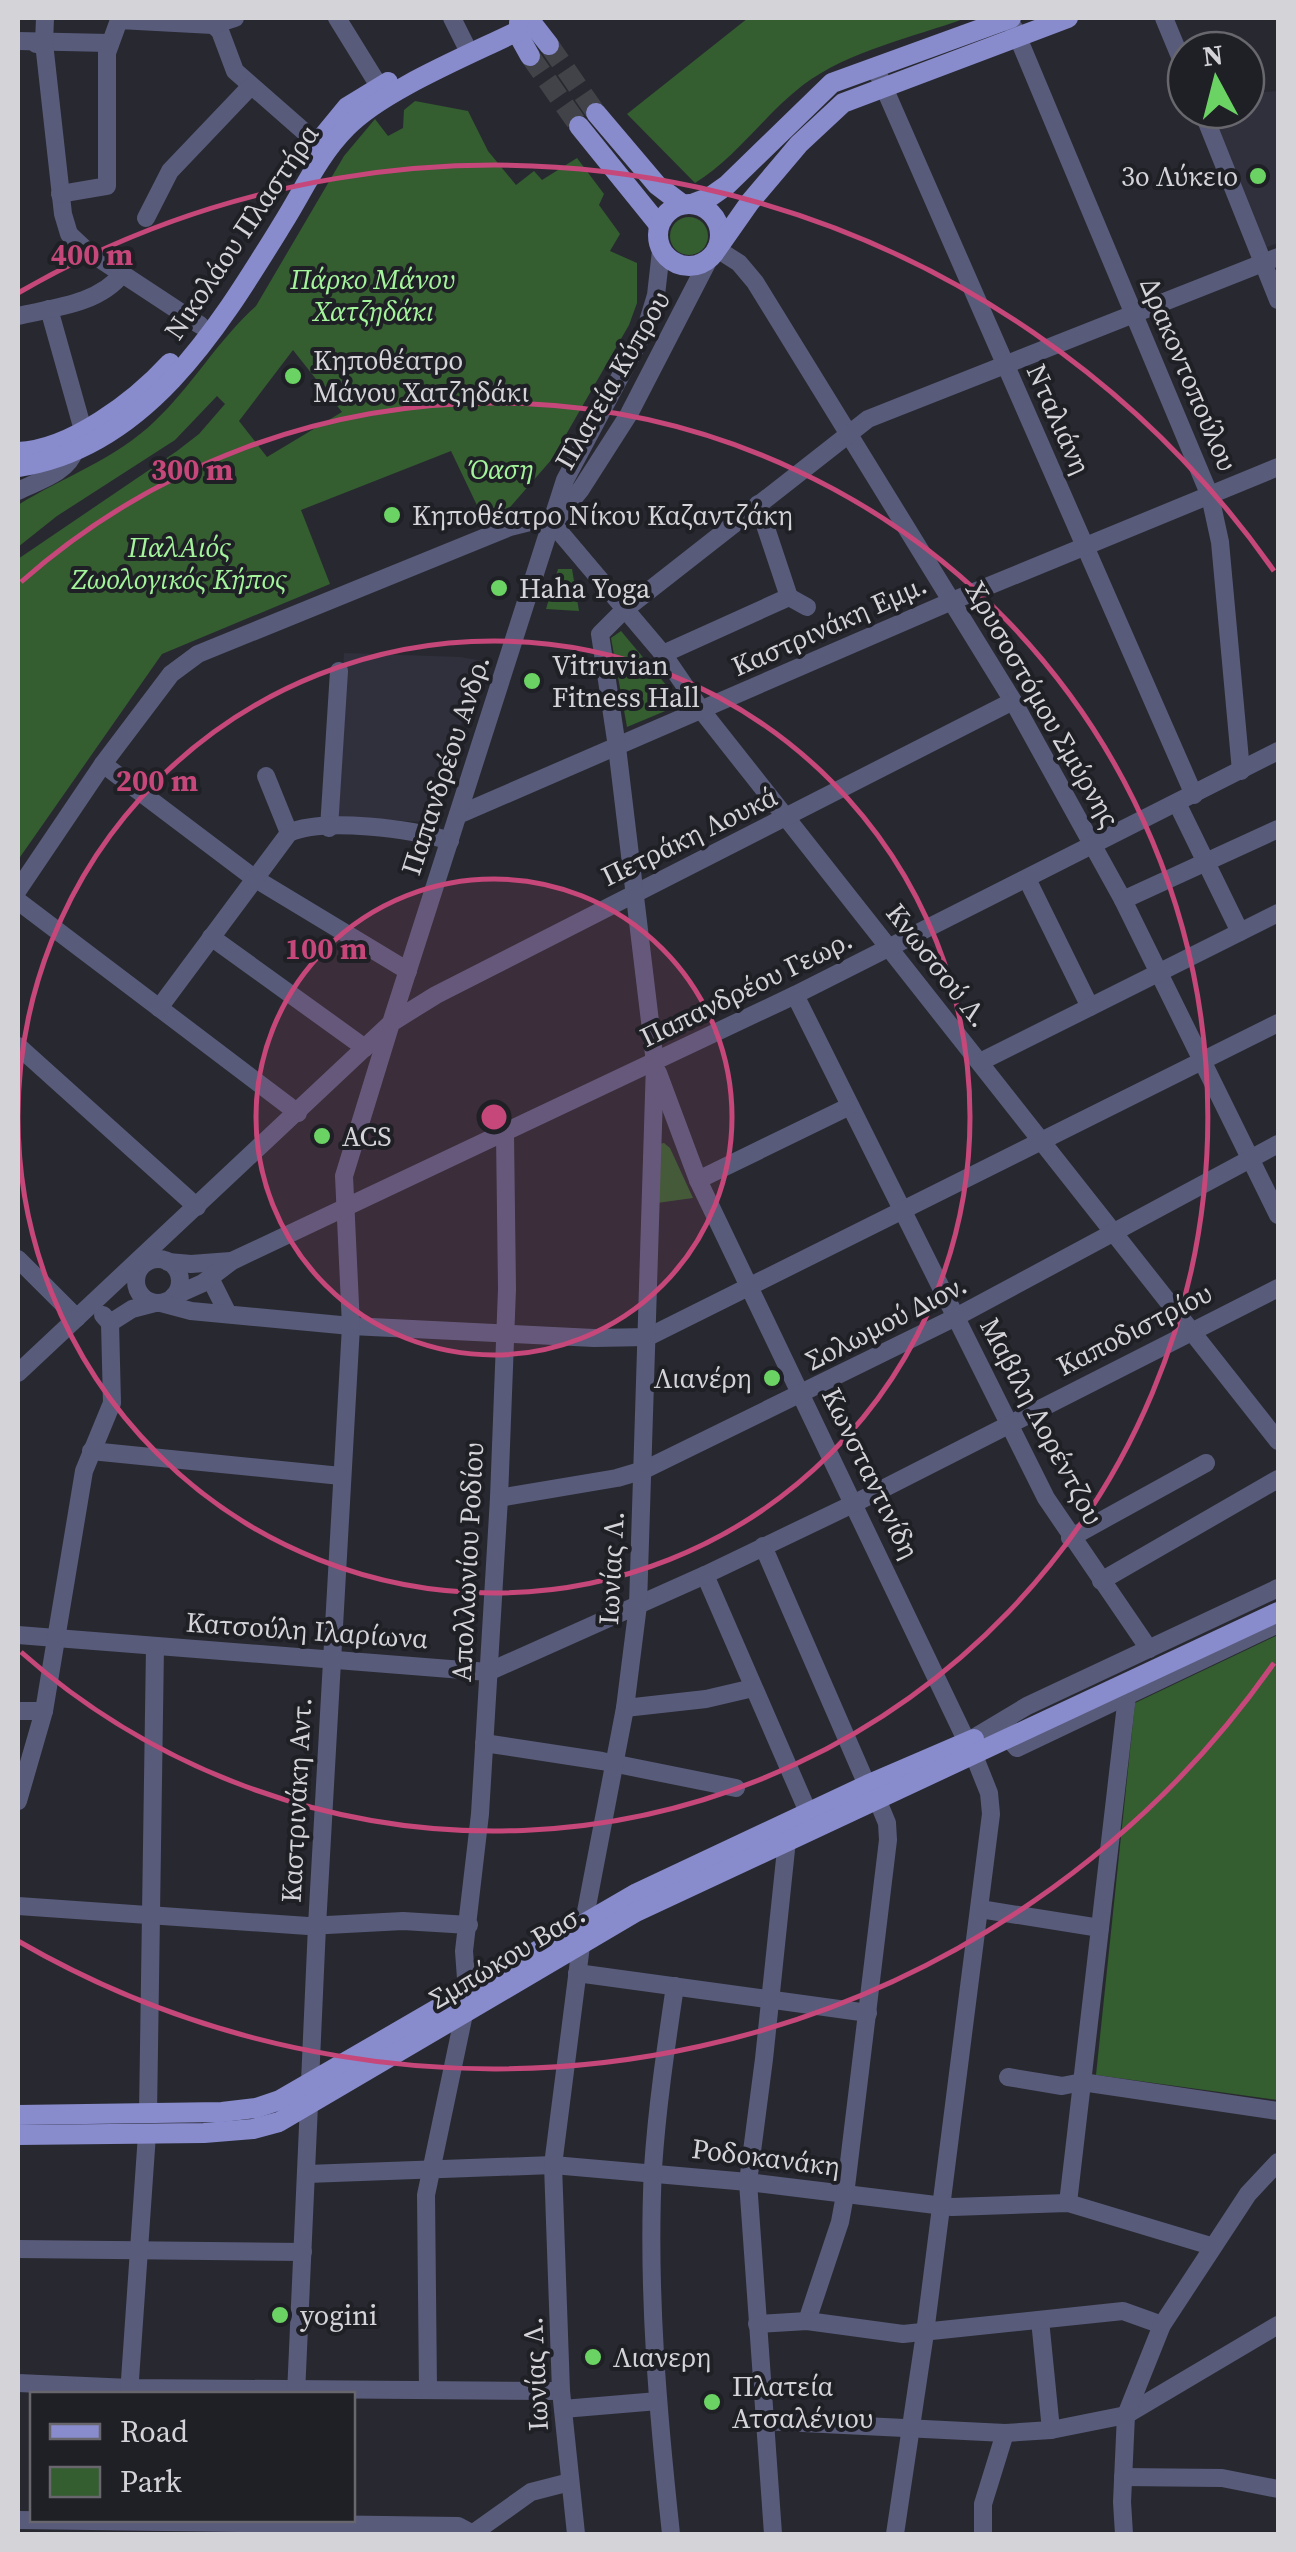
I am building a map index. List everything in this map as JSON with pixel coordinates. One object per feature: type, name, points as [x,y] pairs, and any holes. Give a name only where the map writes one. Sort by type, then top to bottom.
[{"type":"main road","points":[[658,225],[667,212],[710,197],[726,185],[826,87],[874,66],[1013,24],[1068,18]]},
{"type":"main road","name":"Νικολάου Πλαστήρα","points":[[18,452],[43,448],[83,430],[130,402],[153,382],[200,325],[250,252],[316,142],[347,107],[380,86],[520,21]]},
{"type":"main road","name":"Νικολάου Πλαστήρα","points":[[18,467],[75,450],[146,407],[176,376],[224,313],[322,157],[348,125],[383,100],[520,21]]},
{"type":"main road","points":[[520,21],[549,45]]},
{"type":"main road","points":[[520,21],[530,56]]},
{"type":"main road","points":[[713,254],[720,232],[710,211],[688,204],[657,185],[588,120],[658,225],[661,251],[681,265],[697,265],[713,254],[750,202],[815,126],[851,98],[1013,24]]},
{"type":"main road","name":"Σμπώκου Βασ.","points":[[311,2094],[467,1992],[583,1932],[636,1912],[787,1840],[872,1792],[1278,1603]]},
{"type":"main road","name":"Σμπώκου Βασ.","points":[[970,1747],[1008,1737],[1278,1612]]},
{"type":"main road","name":"Σμπώκου Βασ.","points":[[18,2135],[147,2124],[256,2108],[311,2094],[464,2014],[666,1878],[808,1812],[872,1792]]},
{"type":"main road","name":"Σμπώκου Βασ.","points":[[18,2115],[147,2124]]},
{"type":"street","points":[[45,18],[44,43],[60,194],[69,234],[200,325]]},
{"type":"street","points":[[60,194],[107,186],[109,43],[119,20],[236,18]]},
{"type":"street","points":[[338,18],[380,86]]},
{"type":"street","points":[[452,18],[465,44]]},
{"type":"street","points":[[210,21],[221,34],[232,68],[316,142]]},
{"type":"street","name":"Δρακοντοπούλου","points":[[1013,24],[1210,496],[1220,542],[1241,771]]},
{"type":"street","points":[[18,42],[109,43]]},
{"type":"street","points":[[18,50],[44,43]]},
{"type":"street","name":"Νταλιάνη","points":[[874,66],[1086,548],[1186,799],[1205,861],[1240,932]]},
{"type":"street","points":[[146,218],[170,171],[251,86]]},
{"type":"street","points":[[1211,130],[1271,260],[1278,300]]},
{"type":"street","name":"Πλατεία Κύπρου","points":[[553,524],[568,474],[646,328],[656,295],[661,251]]},
{"type":"street","name":"Χρυσοστόμου Σμύρνης","points":[[713,254],[748,273],[850,432],[1012,701],[1123,900],[1278,1215]]},
{"type":"street","name":"Πλατεία Κύπρου","points":[[553,524],[581,489],[629,414],[713,254]]},
{"type":"street","points":[[624,611],[868,419],[1271,260]]},
{"type":"street","points":[[18,316],[106,290],[122,274]]},
{"type":"street","points":[[49,308],[83,430]]},
{"type":"street","points":[[18,491],[64,468],[75,450]]},
{"type":"street","name":"Καστρινάκη Εμμ.","points":[[458,815],[952,601],[1278,466]]},
{"type":"street","points":[[758,504],[788,596],[807,607]]},
{"type":"street","points":[[18,890],[103,764],[171,674],[198,654],[510,527],[534,521],[553,524]]},
{"type":"street","name":"Κνωσσού Λ.","points":[[553,524],[663,654],[702,710],[1278,1442]]},
{"type":"street","name":"Παπανδρέου Ανδρ.","points":[[344,1209],[348,1157],[553,524]]},
{"type":"street","points":[[663,654],[788,596]]},
{"type":"street","name":"Ιωνίας Λ.","points":[[576,2534],[562,2400],[553,2165],[583,1932],[625,1708],[638,1605],[655,1063],[618,747],[600,634],[624,611]]},
{"type":"street","points":[[329,828],[338,671]]},
{"type":"street","name":"Πετράκη Λουκά","points":[[391,1023],[436,995],[1012,701]]},
{"type":"street","name":"Παπανδρέου Γεωρ.","points":[[232,1261],[795,995],[1278,751]]},
{"type":"street","points":[[103,764],[254,878],[408,972]]},
{"type":"street","points":[[266,776],[290,833]]},
{"type":"street","points":[[159,1008],[290,833],[310,827],[398,829],[450,841]]},
{"type":"street","points":[[1123,900],[1278,829]]},
{"type":"street","points":[[1027,879],[1090,1007]]},
{"type":"street","points":[[18,900],[298,1113]]},
{"type":"street","points":[[980,1062],[1278,912]]},
{"type":"street","points":[[211,937],[364,1048]]},
{"type":"street","name":"Μαβίλη Λορέντζου","points":[[795,995],[1007,1424],[1070,1538],[1149,1649]]},
{"type":"street","name":"Παπανδρέου Ανδρ.","points":[[18,1373],[77,1318],[102,1314],[196,1207],[391,1023]]},
{"type":"street","points":[[148,1264],[141,1296],[183,1310],[351,1326],[648,1337],[1278,1023]]},
{"type":"street","points":[[18,1046],[196,1207]]},
{"type":"street","name":"Κωνσταντινίδη","points":[[655,1063],[698,1180],[855,1503],[970,1747],[992,1803],[925,2333],[895,2534]]},
{"type":"street","points":[[698,1180],[850,1106]]},
{"type":"street","name":"Απολλωνίου Ροδίου","points":[[467,1992],[463,1967],[484,1744],[499,1498],[506,1334],[505,1134]]},
{"type":"street","name":"Σολωμού Διον.","points":[[499,1498],[644,1470],[956,1318],[1278,1144]]},
{"type":"street","name":"Καστρινάκη Αντ.","points":[[296,2391],[317,1926],[351,1326],[351,1270],[344,1209]]},
{"type":"street","points":[[18,1260],[77,1318]]},
{"type":"street","points":[[148,1264],[232,1261]]},
{"type":"street","points":[[18,1801],[44,1711],[90,1451],[112,1403],[102,1314],[163,1301],[210,1278],[232,1261]]},
{"type":"street","points":[[148,1264],[179,1277],[179,1287],[163,1301]]},
{"type":"street","points":[[210,1278],[228,1314]]},
{"type":"street","name":"Καποδιστρίου","points":[[638,1605],[855,1503],[1278,1288]]},
{"type":"street","points":[[90,1451],[341,1476]]},
{"type":"street","points":[[1070,1538],[1206,1462]]},
{"type":"street","points":[[1100,1580],[1278,1479]]},
{"type":"street","points":[[763,1546],[887,1823],[888,1840],[846,2195],[807,2321]]},
{"type":"street","points":[[705,1576],[808,1812]]},
{"type":"street","name":"Σμπώκου Βασ.","points":[[970,1747],[1027,1706],[1278,1588]]},
{"type":"street","name":"Κατσούλη Ιλαρίωνα","points":[[18,1635],[488,1672],[638,1605]]},
{"type":"street","name":"Σμπώκου Βασ.","points":[[1008,1737],[1017,1748],[1278,1624]]},
{"type":"street","points":[[129,2391],[147,2124],[154,1646]]},
{"type":"street","points":[[625,1708],[722,1697],[753,1688]]},
{"type":"street","points":[[1068,2203],[1127,1696]]},
{"type":"street","points":[[18,1711],[44,1711]]},
{"type":"street","points":[[484,1744],[736,1788]]},
{"type":"street","points":[[773,2534],[748,2182],[787,1840]]},
{"type":"street","points":[[18,1906],[317,1926],[403,1921],[468,1925]]},
{"type":"street","points":[[980,1909],[1100,1928]]},
{"type":"street","points":[[577,1973],[868,2013]]},
{"type":"street","points":[[670,2534],[658,2402],[653,2172],[657,2111],[675,1986]]},
{"type":"street","points":[[428,2390],[426,2204],[464,2014]]},
{"type":"street","points":[[1008,2077],[1062,2086],[1082,2082],[1278,2111]]},
{"type":"street","points":[[1124,2534],[1126,2415],[1162,2324],[1248,2194],[1278,2162]]},
{"type":"street","name":"Ροδοκανάκη","points":[[307,2174],[553,2165],[748,2182],[940,2206],[1068,2203],[1211,2246]]},
{"type":"street","points":[[18,2249],[303,2252]]},
{"type":"street","points":[[757,2324],[807,2321],[870,2332],[925,2333],[1123,2311],[1162,2324]]},
{"type":"street","points":[[1040,2320],[1051,2430]]},
{"type":"street","points":[[763,2421],[1006,2434],[1051,2430],[1126,2415],[1278,2325]]},
{"type":"street","points":[[18,2383],[129,2391],[428,2390],[562,2400],[658,2402]]},
{"type":"street","points":[[983,2534],[983,2504],[1006,2434]]},
{"type":"street","points":[[1122,2477],[1222,2478],[1278,2489]]},
{"type":"street","points":[[188,2522],[458,2526],[473,2534],[495,2526],[531,2492],[570,2482]]},
{"type":"shaded area","name":"3ο Λύκειο","points":[[1278,91],[1278,243],[1265,248],[1219,130],[1266,130],[1266,92]]},
{"type":"shaded area","points":[[344,653],[482,661],[429,822],[338,818]]},
{"type":"green space","points":[[748,18],[966,18],[861,54],[821,73],[695,183],[627,114]]},
{"type":"green space","points":[[415,101],[468,111],[488,151],[516,185],[534,171],[542,180],[577,158],[604,194],[599,205],[620,234],[610,251],[637,263],[637,303],[629,325],[552,459],[505,513],[484,520],[451,451],[301,510],[330,584],[162,654],[18,860],[18,559],[177,451],[199,434],[225,404],[217,396],[175,440],[57,516],[18,547],[18,505],[123,446],[168,407],[256,306],[344,156],[375,119],[388,136],[403,128],[404,110]],"holes":[[[293,350],[342,412],[267,457],[239,421]]]},
{"type":"green space","points":[[689,217],[702,223],[708,236],[702,249],[689,255],[676,249],[670,236],[676,223]]},
{"type":"green space","points":[[558,569],[572,569],[579,611],[546,609]]},
{"type":"green space","points":[[621,631],[682,704],[627,727],[611,638]]},
{"type":"green space","points":[[664,1143],[693,1198],[657,1203],[659,1144]]},
{"type":"green space","points":[[1278,1635],[1278,2100],[1096,2075],[1135,1703]]},
{"type":"tunnel","points":[[549,45],[596,113]]},
{"type":"tunnel","points":[[530,56],[579,126]]},
{"type":"place","name":"3ο Λύκειο","points":[[1258,176]]},
{"type":"place","name":"Κηποθέατρο Μάνου Χατζηδάκι","points":[[293,376]]},
{"type":"place","name":"Κηποθέατρο Νίκου Καζαντζάκη","points":[[392,515]]},
{"type":"place","name":"Haha Yoga","points":[[499,588]]},
{"type":"place","name":"Vitruvian Fitness Hall","points":[[532,681]]},
{"type":"place","name":"ACS","points":[[322,1136]]},
{"type":"place","name":"Λιανέρη","points":[[772,1378]]},
{"type":"place","name":"yogini","points":[[280,2315]]},
{"type":"place","name":"Λιανερη","points":[[593,2357]]},
{"type":"place","name":"Πλατεία Ατσαλένιου","points":[[712,2402]]},
{"type":"park label","name":"Πάρκο Μάνου Χατζηδάκι","points":[[373,295]]},
{"type":"park label","name":"Όαση","points":[[500,469]]},
{"type":"park label","name":"ΠαλΑιός Ζωολογικός Κήπος","points":[[179,563]]}]
